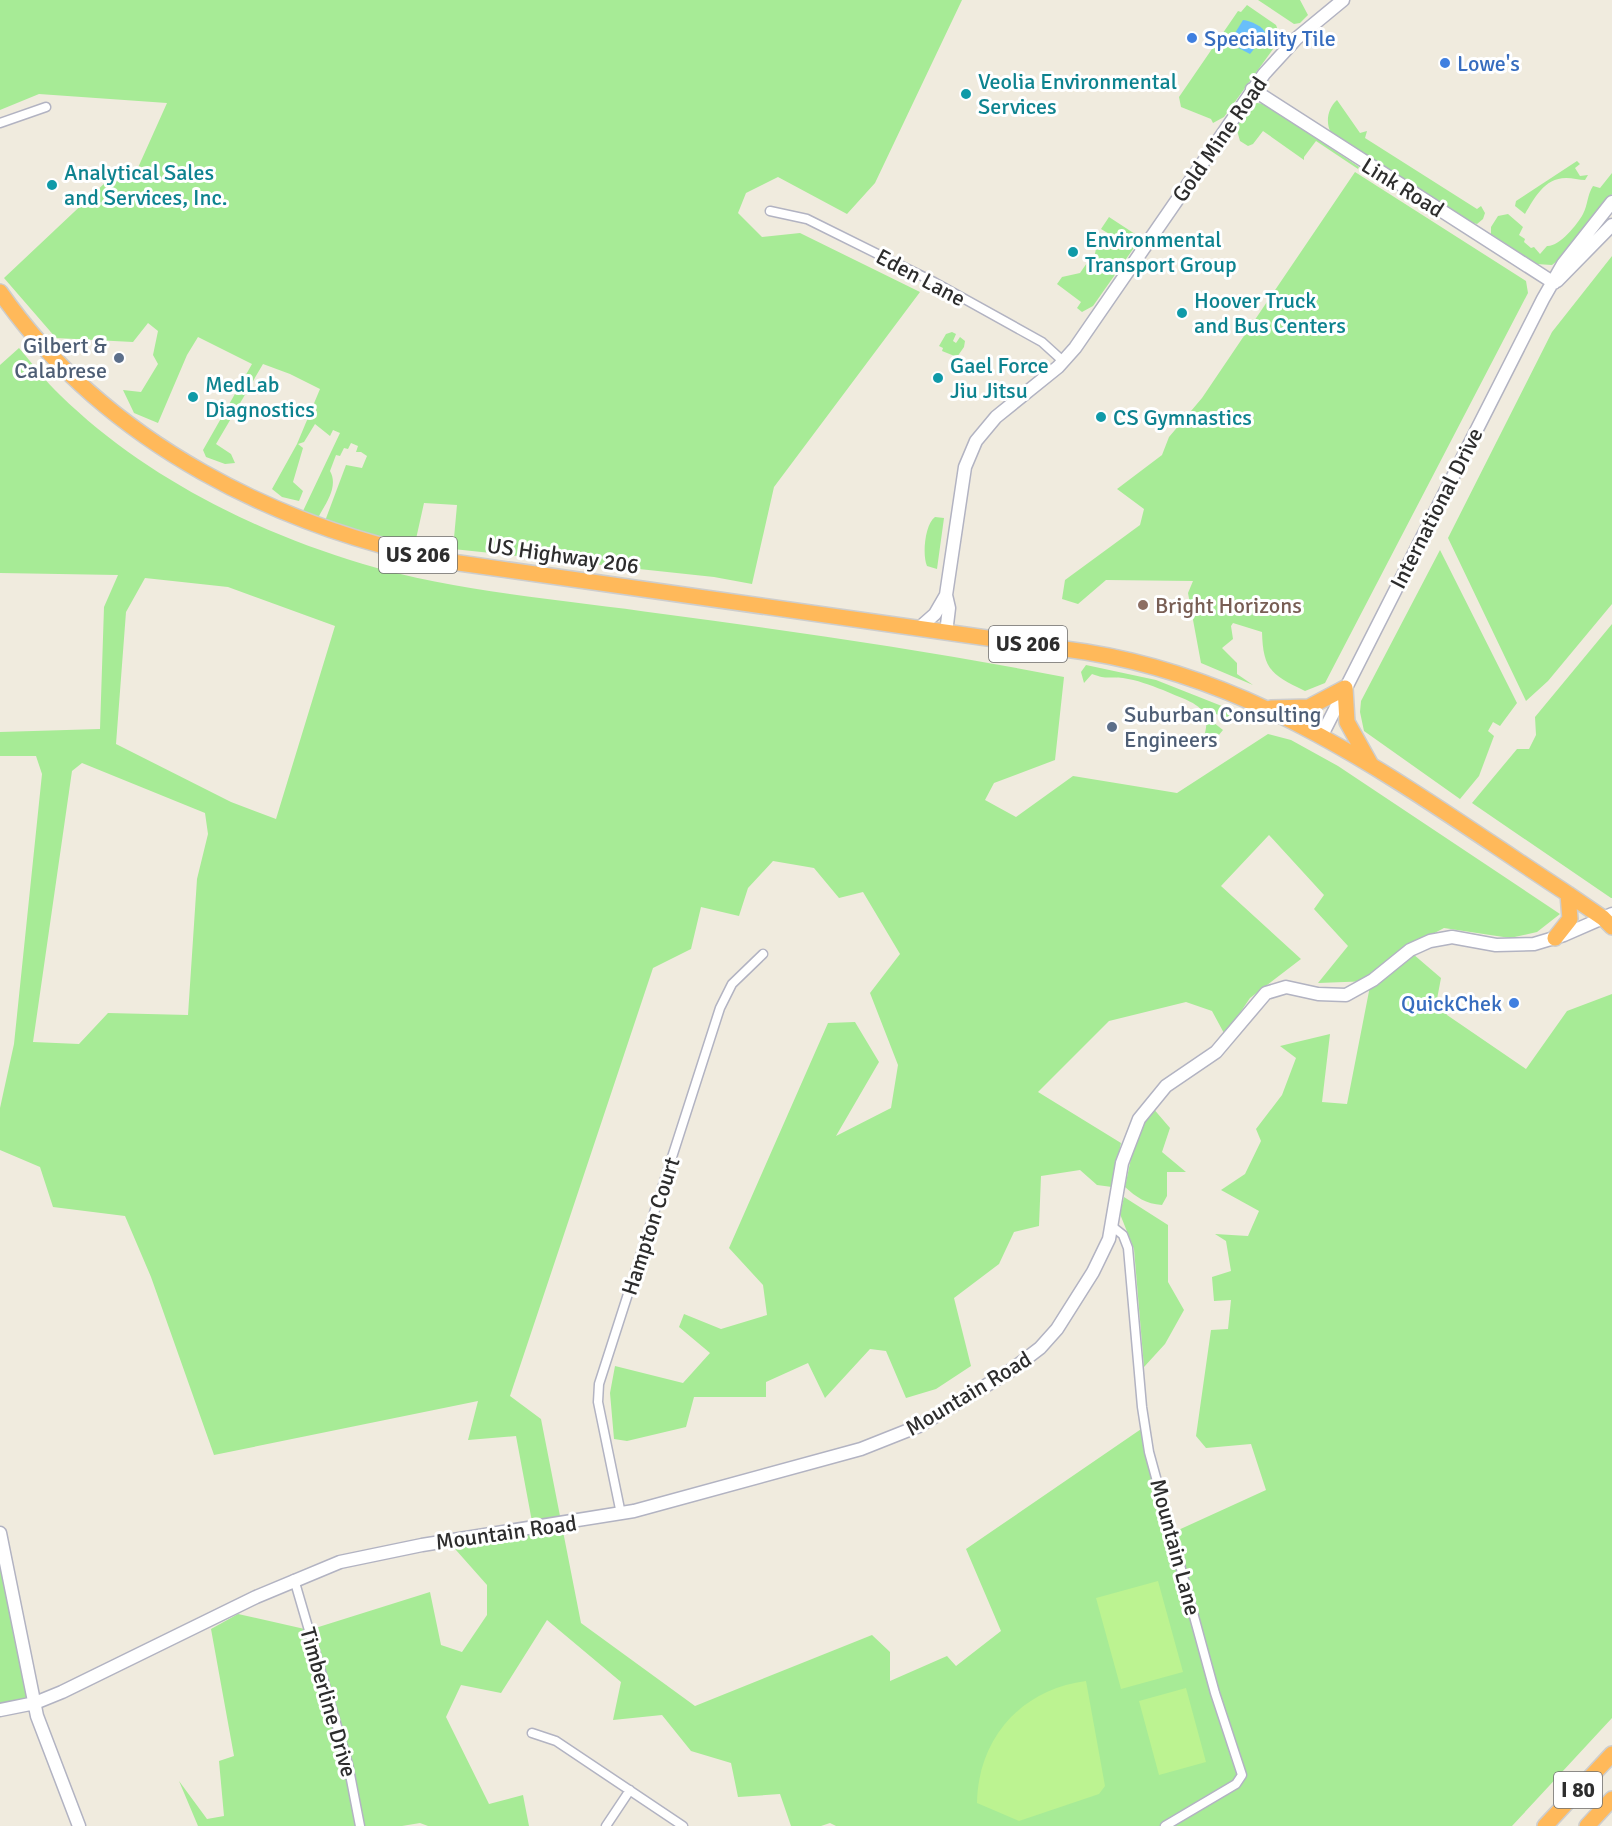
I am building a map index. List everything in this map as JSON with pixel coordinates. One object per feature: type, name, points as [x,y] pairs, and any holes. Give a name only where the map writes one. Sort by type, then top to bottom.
[{"type":"highway","name":"US Highway 206","points":[[0,291],[25,325],[65,368],[142,433],[214,478],[321,527],[374,544],[459,563],[918,628]]},
{"type":"highway","name":"US 206","points":[[918,628],[1086,652],[1148,664],[1196,679],[1268,708],[1322,735],[1610,920]]},
{"type":"highway","points":[[1268,708],[1308,707],[1345,688],[1347,722],[1372,767]]},
{"type":"highway","points":[[1555,938],[1570,919],[1568,894]]},
{"type":"highway","name":"I 80","points":[[1545,1826],[1612,1752]]},
{"type":"highway","name":"I 80","points":[[1587,1826],[1612,1799]]},
{"type":"street","name":"Gold Mine Road","points":[[946,633],[949,608],[946,595],[963,477],[971,451],[996,417],[1064,362],[1252,89],[1297,38],[1343,0]]},
{"type":"street","name":"Link Road","points":[[1252,89],[1554,283]]},
{"type":"street","points":[[0,123],[46,107]]},
{"type":"street","name":"International Drive","points":[[1322,735],[1516,351],[1563,264],[1612,202]]},
{"type":"street","name":"Eden Lane","points":[[770,211],[807,219],[924,277],[1042,342],[1064,362]]},
{"type":"street","name":"International Drive","points":[[1554,283],[1612,225]]},
{"type":"street","name":"Gold Mine Road","points":[[918,628],[935,614],[946,595]]},
{"type":"street","name":"Mountain Road","points":[[0,1710],[35,1703],[108,1671],[294,1580],[340,1562],[374,1554],[621,1514],[861,1449],[919,1426],[1010,1371],[1049,1338],[1093,1272],[1113,1227],[1122,1163],[1139,1119],[1166,1086],[1216,1052],[1254,1004],[1266,993],[1286,987],[1318,994],[1346,995],[1373,980],[1417,946],[1436,939],[1459,938],[1513,946],[1555,938],[1610,920]]},
{"type":"street","name":"Hampton Court","points":[[621,1514],[598,1402],[599,1384],[720,1008],[732,984],[763,954]]},
{"type":"street","name":"Mountain Lane","points":[[1113,1227],[1123,1234],[1128,1248],[1142,1407],[1149,1452],[1215,1693],[1242,1775],[1236,1784],[1165,1826]]},
{"type":"street","points":[[0,1533],[35,1703],[79,1826]]},
{"type":"street","name":"Timberline Drive","points":[[294,1580],[348,1764],[360,1826]]},
{"type":"street","points":[[532,1733],[556,1741],[683,1826]]},
{"type":"street","points":[[606,1826],[630,1790]]},
{"type":"green space","points":[[0,0],[962,0],[875,183],[847,214],[778,177],[746,193],[738,213],[762,237],[800,233],[920,292],[774,487],[752,584],[714,577],[453,549],[457,505],[424,503],[416,539],[411,542],[347,530],[325,521],[346,465],[362,468],[367,456],[356,452],[358,446],[351,443],[348,449],[344,448],[340,456],[336,455],[330,471],[332,489],[318,518],[303,511],[340,433],[333,430],[330,436],[315,424],[304,442],[298,444],[303,448],[293,482],[303,491],[299,501],[282,497],[272,489],[297,444],[320,389],[263,364],[216,444],[231,454],[235,463],[225,464],[206,457],[203,450],[252,364],[198,337],[187,355],[158,423],[134,413],[123,390],[141,392],[158,364],[153,355],[158,331],[148,323],[133,342],[56,338],[4,278],[108,180],[132,181],[167,103],[39,94],[0,110]]},
{"type":"green space","points":[[1258,0],[1300,0],[1308,15],[1300,23],[1294,24]]},
{"type":"green space","points":[[1247,5],[1276,25],[1281,38],[1224,117],[1213,123],[1211,119],[1181,107],[1179,97],[1238,11],[1241,12]]},
{"type":"green space","points":[[1337,100],[1360,133],[1367,131],[1365,138],[1477,209],[1481,206],[1485,213],[1483,219],[1477,224],[1469,222],[1331,133],[1328,115]]},
{"type":"green space","points":[[1257,103],[1265,104],[1359,167],[1358,169],[1316,141],[1304,160],[1263,131],[1253,144],[1248,146],[1240,141],[1236,127],[1249,108]]},
{"type":"green space","points":[[1577,161],[1580,164],[1575,168],[1580,176],[1588,175],[1585,180],[1558,179],[1546,185],[1525,214],[1515,206],[1516,201]]},
{"type":"green space","points":[[1355,172],[1526,281],[1528,293],[1325,683],[1305,691],[1284,680],[1267,663],[1262,632],[1233,623],[1231,626],[1233,639],[1222,648],[1237,663],[1237,674],[1253,685],[1201,663],[1188,593],[1193,581],[1106,580],[1078,604],[1062,599],[1065,580],[1140,525],[1144,509],[1117,489],[1162,455],[1169,437],[1202,398]]},
{"type":"green space","points":[[1612,173],[1612,194],[1562,257],[1552,265],[1536,264],[1491,234],[1491,227],[1498,216],[1508,214],[1523,227],[1519,235],[1525,239],[1524,242],[1531,248],[1534,247],[1540,254],[1547,246],[1557,243],[1572,229],[1583,214],[1593,186],[1600,188]]},
{"type":"green space","points":[[1109,217],[1135,234],[1138,242],[1093,306],[1082,312],[1077,308],[1081,302],[1057,284],[1062,277],[1080,273],[1089,260],[1094,259],[1099,233],[1109,238],[1111,235],[1101,229]]},
{"type":"green space","points":[[1612,256],[1612,604],[1548,681],[1526,701],[1448,538],[1552,332]]},
{"type":"green space","points":[[952,332],[956,334],[953,341],[956,343],[960,337],[965,341],[957,357],[942,351],[943,348],[939,346],[946,334]]},
{"type":"green space","points":[[19,348],[55,390],[92,424],[163,475],[201,497],[281,535],[363,564],[435,582],[864,642],[1064,677],[1055,760],[994,783],[985,800],[1016,817],[1073,776],[1177,793],[1268,734],[1291,740],[1338,766],[1560,914],[1537,932],[1510,938],[1444,928],[1406,948],[1441,978],[1437,999],[1447,1015],[1526,1069],[1567,1011],[1612,994],[1612,1718],[1512,1826],[836,1826],[830,1823],[821,1826],[791,1826],[780,1794],[738,1797],[731,1763],[691,1751],[662,1715],[613,1720],[621,1682],[547,1620],[501,1693],[461,1685],[446,1717],[489,1804],[523,1795],[529,1826],[428,1826],[420,1823],[402,1826],[198,1826],[179,1781],[207,1819],[224,1816],[219,1761],[234,1756],[211,1629],[238,1614],[309,1630],[430,1592],[441,1645],[462,1652],[487,1615],[487,1585],[448,1541],[533,1527],[516,1436],[468,1440],[478,1401],[214,1455],[151,1277],[125,1216],[53,1207],[40,1167],[0,1150],[0,1108],[14,1044],[42,774],[36,756],[0,756],[0,732],[100,729],[104,607],[118,575],[0,573],[0,365]],"holes":[[[145,578],[228,587],[335,626],[276,819],[231,802],[116,744],[126,612]],[[82,763],[205,813],[208,834],[197,879],[188,1015],[108,1013],[79,1044],[33,1042],[72,771]],[[1269,835],[1324,895],[1314,909],[1348,946],[1318,983],[1371,981],[1347,1104],[1322,1102],[1330,1034],[1280,1046],[1296,1058],[1282,1095],[1256,1129],[1261,1141],[1245,1174],[1221,1190],[1259,1211],[1248,1236],[1215,1234],[1226,1241],[1231,1271],[1212,1277],[1214,1301],[1231,1300],[1228,1329],[1211,1330],[1196,1436],[1206,1448],[1251,1444],[1266,1490],[1174,1532],[1147,1425],[966,1549],[1001,1631],[956,1666],[947,1656],[890,1681],[890,1652],[872,1635],[695,1706],[581,1623],[541,1419],[510,1396],[653,968],[691,949],[701,907],[739,916],[748,888],[773,861],[814,868],[839,898],[863,892],[900,954],[870,993],[898,1065],[891,1108],[836,1136],[879,1062],[855,1022],[828,1023],[729,1248],[763,1285],[767,1315],[721,1329],[684,1314],[679,1327],[710,1353],[683,1383],[615,1366],[610,1393],[614,1439],[627,1441],[686,1427],[694,1397],[766,1397],[766,1382],[808,1363],[825,1398],[870,1349],[886,1351],[906,1398],[936,1389],[971,1366],[954,1298],[999,1264],[1014,1232],[1039,1226],[1041,1176],[1080,1170],[1097,1185],[1112,1187],[1121,1143],[1038,1092],[1109,1021],[1186,1002],[1212,1011],[1225,1035],[1250,998],[1301,959],[1221,886]]]},
{"type":"green space","points":[[935,517],[944,518],[937,569],[927,566],[925,561],[925,540],[929,526]]},
{"type":"green space","points":[[1440,550],[1517,703],[1500,726],[1493,722],[1488,731],[1494,736],[1479,776],[1460,799],[1364,731],[1360,712],[1361,701]]},
{"type":"green space","points":[[1612,624],[1611,898],[1472,803],[1517,749],[1529,749],[1536,735],[1535,717]]},
{"type":"green space","points":[[1086,665],[1156,680],[1242,714],[1230,720],[1209,711],[1209,719],[1223,730],[1213,742],[1201,744],[1206,721],[1199,707],[1163,690],[1128,679],[1092,674],[1084,683],[1081,672]]},
{"type":"green space","points":[[1152,1107],[1170,1128],[1162,1152],[1186,1172],[1167,1172],[1167,1196],[1162,1205],[1142,1199],[1125,1187],[1134,1144]]},
{"type":"green space","points":[[1124,1197],[1168,1225],[1168,1282],[1184,1310],[1165,1344],[1144,1367],[1134,1249],[1120,1214]]},
{"type":"green space","points":[[0,1562],[27,1698],[0,1704]]},
{"type":"green space","points":[[1158,1581],[1183,1672],[1121,1689],[1096,1598]]},
{"type":"green space","points":[[1086,1681],[1105,1786],[1099,1794],[1019,1821],[977,1803],[979,1779],[985,1758],[995,1738],[1008,1721],[1042,1694]]},
{"type":"green space","points":[[1186,1688],[1206,1762],[1159,1775],[1139,1701]]},
{"type":"water","points":[[1243,20],[1256,24],[1266,34],[1250,54],[1229,43]]},
{"type":"place","name":"Speciality Tile","points":[[1192,38]]},
{"type":"place","name":"Lowe's","points":[[1445,63]]},
{"type":"place","name":"Veolia Environmental Services","points":[[966,94]]},
{"type":"place","name":"Analytical Sales and Services, Inc.","points":[[52,185]]},
{"type":"place","name":"Environmental Transport Group","points":[[1073,252]]},
{"type":"place","name":"Hoover Truck and Bus Centers","points":[[1182,313]]},
{"type":"place","name":"Gilbert & Calabrese","points":[[119,358]]},
{"type":"place","name":"Gael Force Jiu Jitsu","points":[[938,378]]},
{"type":"place","name":"MedLab Diagnostics","points":[[193,397]]},
{"type":"place","name":"CS Gymnastics","points":[[1101,417]]},
{"type":"place","name":"Bright Horizons","points":[[1143,605]]},
{"type":"place","name":"Suburban Consulting Engineers","points":[[1112,727]]},
{"type":"place","name":"QuickChek","points":[[1514,1003]]}]
